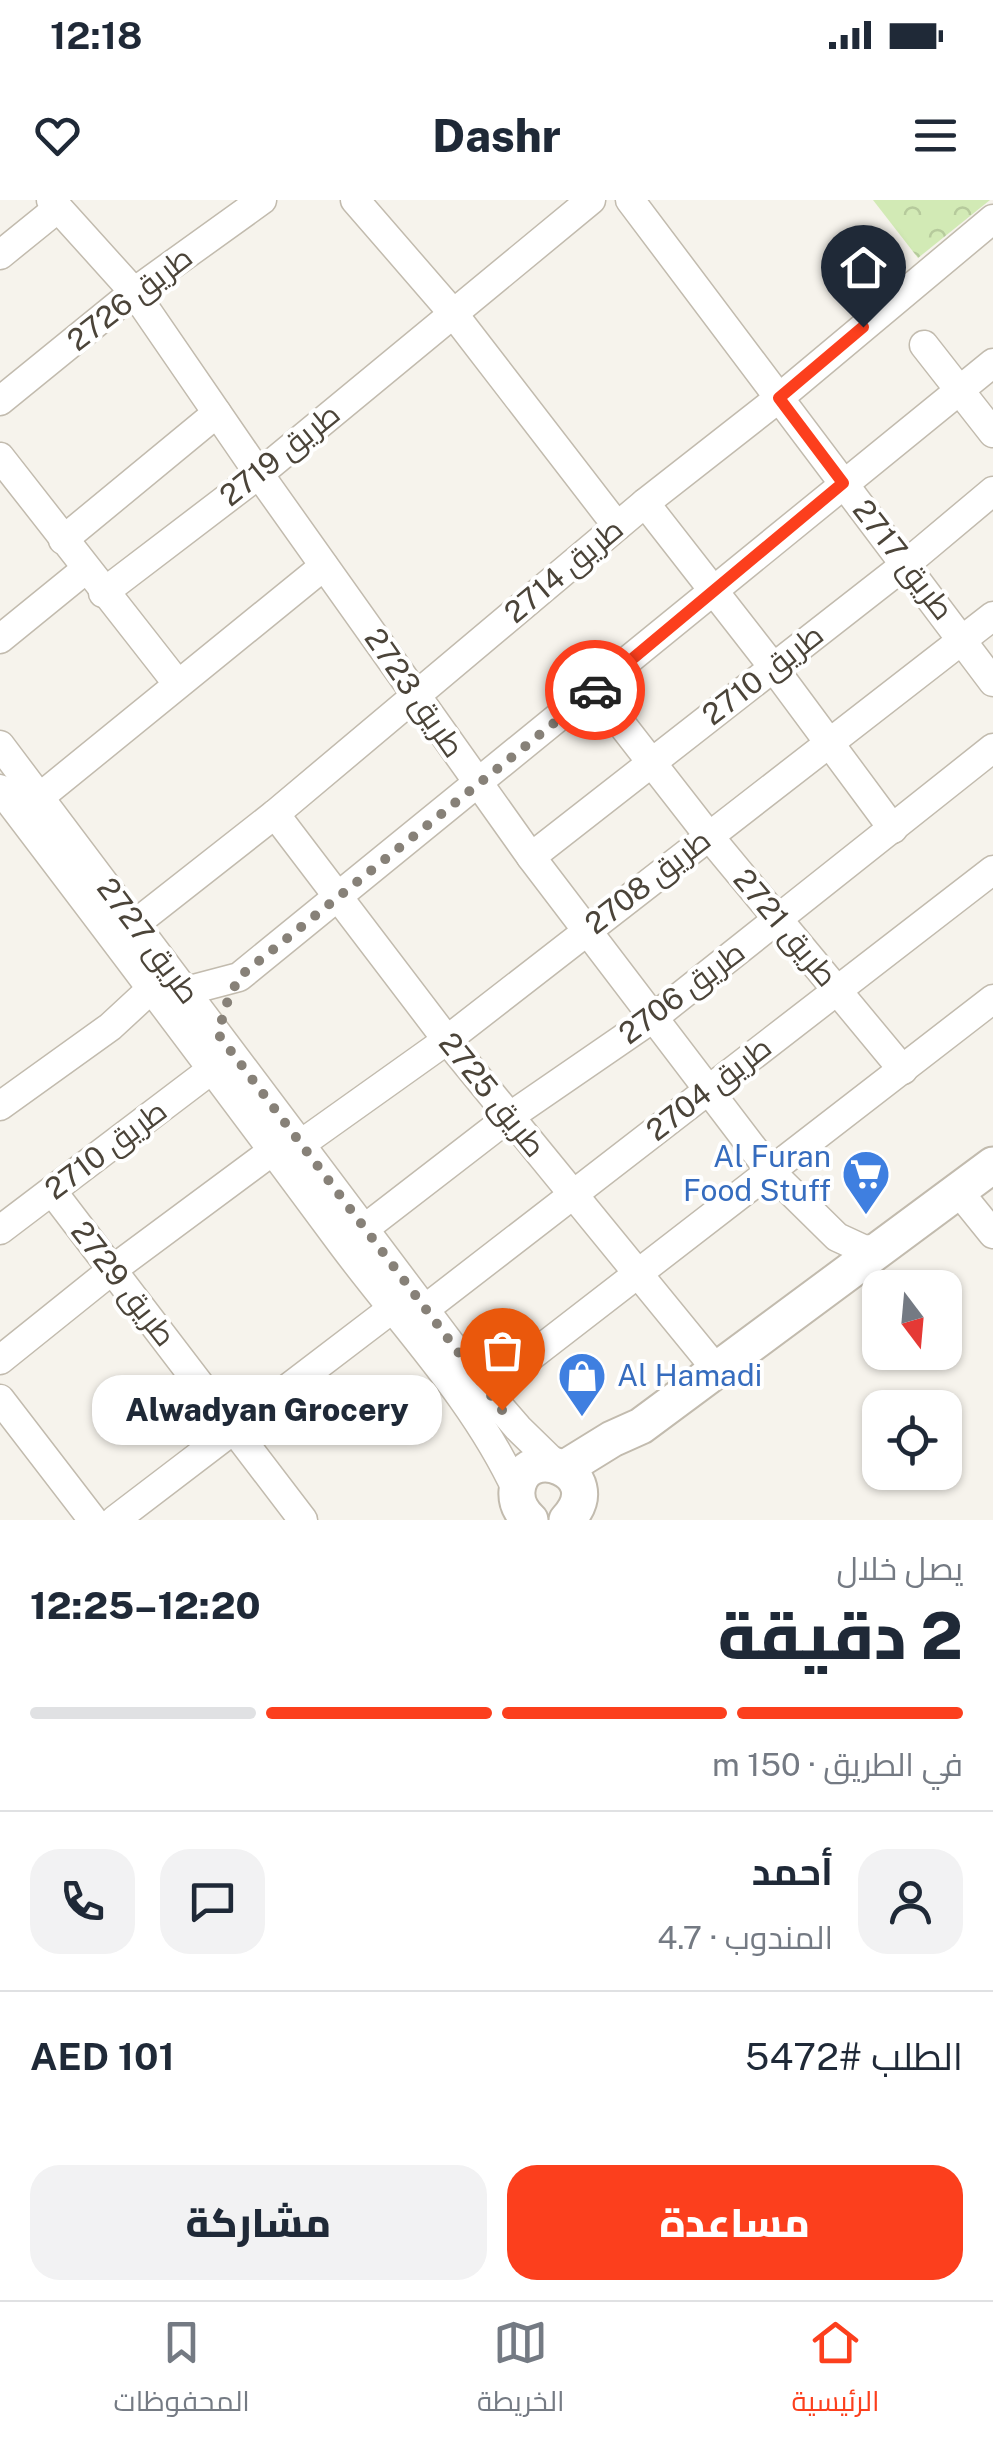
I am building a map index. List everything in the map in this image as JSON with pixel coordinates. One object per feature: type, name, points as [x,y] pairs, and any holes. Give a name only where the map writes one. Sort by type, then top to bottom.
[{"type":"street","name":"طريق 2726","points":[[0,401],[134,292],[262,200]]},
{"type":"street","points":[[354,200],[452,312],[617,526]]},
{"type":"street","name":"طريق 2719","points":[[103,593],[259,474],[591,200]]},
{"type":"street","name":"طريق 2717","points":[[630,200],[993,682]]},
{"type":"street","name":"طريق 2723","points":[[55,204],[134,292],[531,857],[771,1172],[837,1237],[863,1249],[877,1250]]},
{"type":"street","points":[[0,256],[55,204]]},
{"type":"street","name":"طريق 2714","points":[[136,924],[275,814],[644,502],[779,398],[993,219]]},
{"type":"street","points":[[924,345],[993,433]]},
{"type":"street","points":[[218,1034],[239,977],[993,362]]},
{"type":"street","points":[[63,540],[217,413]]},
{"type":"street","points":[[0,457],[177,684]]},
{"type":"street","name":"طريق 2710","points":[[531,857],[906,564],[993,491]]},
{"type":"street","points":[[644,502],[773,667],[892,829]]},
{"type":"street","points":[[40,798],[324,566]]},
{"type":"street","points":[[0,640],[86,570]]},
{"type":"street","name":"طريق 2708","points":[[0,1360],[112,1270],[447,1040],[993,616]]},
{"type":"street","name":"طريق 2721","points":[[595,690],[708,835],[903,1070]]},
{"type":"street","name":"طريق 2727","points":[[0,746],[136,924],[170,983],[177,1020],[211,1070],[288,1146]]},
{"type":"street","name":"طريق 2706","points":[[354,1237],[509,1117],[653,1018],[993,748]]},
{"type":"street","name":"طريق 2727","points":[[0,789],[218,1034],[288,1146],[354,1237],[393,1308],[481,1422],[514,1506]]},
{"type":"street","name":"طريق 2725","points":[[275,814],[447,1040],[716,1370]]},
{"type":"street","name":"طريق 2704","points":[[424,1309],[993,870]]},
{"type":"street","points":[[0,1106],[170,983],[239,977]]},
{"type":"street","points":[[486,1391],[993,999]]},
{"type":"street","points":[[110,1026],[143,1017],[177,1020]]},
{"type":"street","name":"طريق 2710","points":[[0,1230],[211,1070]]},
{"type":"street","points":[[514,1506],[519,1482],[538,1465],[572,1496],[632,1440],[641,1426],[993,1166]]},
{"type":"street","name":"طريق 2729","points":[[52,1191],[236,1430],[289,1515]]},
{"type":"street","points":[[959,1192],[993,1234]]},
{"type":"street","name":"طريق 2727","points":[[354,1237],[424,1309],[572,1496]]},
{"type":"street","points":[[115,1520],[393,1308]]},
{"type":"street","points":[[4,1410],[93,1520]]},
{"type":"green space","points":[[873,200],[990,200],[918,258]]},
{"type":"way so far","points":[[502,1410],[218,1034],[239,977],[595,690]]},
{"type":"place","name":"Al Furan Food Stuff","points":[[866,1216]]},
{"type":"place","name":"Alwadyan Grocery","points":[[502,1410]]},
{"type":"place","name":"Al Hamadi","points":[[582,1418]]},
{"type":"route","points":[[595,690],[843,483],[779,398],[863,327]]}]
